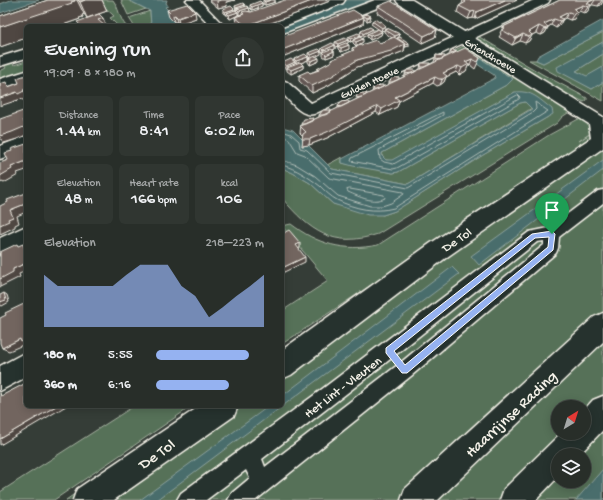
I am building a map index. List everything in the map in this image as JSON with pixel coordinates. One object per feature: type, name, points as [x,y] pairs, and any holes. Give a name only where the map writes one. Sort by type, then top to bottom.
[{"type":"street","points":[[192,0],[216,24]]},
{"type":"street","points":[[277,24],[339,0]]},
{"type":"street","points":[[284,39],[386,0]]},
{"type":"street","name":"Griendhoeve","points":[[403,0],[580,109]]},
{"type":"street","points":[[463,37],[544,0]]},
{"type":"street","name":"Gulden Hoeve","points":[[284,87],[309,110],[463,37]]},
{"type":"street","points":[[0,62],[24,54]]},
{"type":"street","points":[[0,84],[24,76]]},
{"type":"street","name":"De Tol","points":[[284,365],[439,250],[601,140],[597,120],[580,109]]},
{"type":"street","points":[[0,153],[24,143]]},
{"type":"street","name":"Het Lint - Vleuten","points":[[188,500],[250,456],[389,350],[534,236],[552,234],[603,195]]},
{"type":"street","name":"Het Lint - Vleuten","points":[[238,500],[405,370],[551,248],[552,234]]},
{"type":"street","points":[[0,246],[24,235]]},
{"type":"street","points":[[474,283],[493,295]]},
{"type":"street","name":"Haarrijnse Rading","points":[[416,500],[603,325]]},
{"type":"street","points":[[389,350],[405,370]]},
{"type":"street","points":[[0,379],[24,365]]},
{"type":"street","name":"De Tol","points":[[88,500],[221,408]]},
{"type":"street","points":[[591,423],[603,410]]},
{"type":"street","points":[[567,448],[574,440]]},
{"type":"street","points":[[250,456],[262,482]]},
{"type":"street","points":[[515,500],[551,464]]},
{"type":"green space","points":[[97,0],[113,0],[125,24],[116,24],[110,18],[114,16]]},
{"type":"green space","points":[[121,0],[128,0],[146,9],[128,15]]},
{"type":"green space","points":[[150,11],[151,24],[133,24],[129,18]]},
{"type":"green space","points":[[603,32],[603,42],[557,68],[592,89],[603,82],[603,101],[529,60],[536,60],[543,63]]},
{"type":"green space","points":[[476,35],[542,74],[587,98],[587,100],[584,102],[551,86],[476,40],[474,38]]},
{"type":"green space","points":[[468,44],[571,111],[562,117],[557,123],[378,234],[362,238],[335,238],[313,228],[302,220],[284,200],[284,169],[310,183],[333,204],[383,215],[395,211],[483,155],[548,117],[515,92],[392,161],[386,160],[382,156],[382,153],[508,84],[513,79],[470,52],[463,55],[455,50]]},
{"type":"green space","points":[[603,54],[603,67],[587,77],[576,71]]},
{"type":"green space","points":[[9,59],[14,65],[24,62],[24,73],[0,81],[0,71],[6,68],[2,62]]},
{"type":"green space","points":[[525,102],[532,108],[408,184],[332,169],[327,165],[342,157],[342,163],[393,173],[398,172],[520,103]]},
{"type":"green space","points":[[584,116],[588,120],[592,132],[579,141],[603,126],[603,500],[66,500],[197,408],[284,408],[284,348],[412,258],[284,343],[284,310],[328,281],[284,228],[284,226],[291,224],[311,237],[332,245],[342,247],[366,247],[378,245],[549,135]]},
{"type":"green space","points":[[131,408],[189,408],[54,500],[0,500],[0,492]]},
{"type":"water","points":[[11,0],[39,0],[0,13],[0,4]]},
{"type":"water","points":[[128,0],[167,0],[166,3],[168,6],[165,7],[181,24],[151,24],[150,11]]},
{"type":"water","points":[[348,0],[376,0],[284,36],[284,24],[282,24]]},
{"type":"water","points":[[603,20],[603,32],[543,63],[536,60],[538,56]]},
{"type":"water","points":[[603,42],[603,54],[576,71],[587,76],[603,67],[603,82],[592,89],[558,71],[557,67]]},
{"type":"water","points":[[470,52],[513,79],[508,84],[382,153],[382,156],[386,160],[392,160],[515,92],[526,92],[535,96],[552,109],[553,114],[483,155],[395,211],[383,215],[368,215],[333,204],[310,183],[284,169],[284,128],[293,130],[303,140],[302,146],[308,145],[332,169],[408,184],[532,109],[525,102],[520,103],[398,172],[393,173],[353,166],[342,163],[342,159],[495,78],[494,75],[477,64]]},
{"type":"water","points":[[603,160],[603,170],[479,265],[471,256]]},
{"type":"water","points":[[452,267],[459,274],[284,405],[284,394]]},
{"type":"water","points":[[266,408],[280,408],[157,500],[140,500]]},
{"type":"water","points":[[603,469],[603,500],[576,500],[586,488],[591,488],[591,483]]},
{"type":"building","points":[[48,0],[75,1],[0,27],[0,16]]},
{"type":"building","points":[[285,0],[314,0],[251,24],[244,24],[235,17],[244,14],[242,12],[251,12]]},
{"type":"building","points":[[463,0],[505,0],[477,12],[471,12],[459,6],[466,2]]},
{"type":"building","points":[[560,0],[593,0],[587,3],[591,5],[588,7],[583,5],[574,9],[577,12],[574,14],[569,12],[559,17],[563,19],[560,21],[554,19],[544,24],[548,27],[545,29],[539,26],[529,32],[532,35],[529,37],[523,34],[516,38],[502,30],[505,28],[503,27]]},
{"type":"building","points":[[260,1],[262,3],[252,7],[250,5]]},
{"type":"building","points":[[391,1],[437,30],[424,36],[378,6]]},
{"type":"building","points":[[243,3],[245,5],[236,8],[235,6]]},
{"type":"building","points":[[187,4],[195,12],[178,18],[175,15],[173,16],[167,10]]},
{"type":"building","points":[[231,6],[234,9],[225,12],[223,9]]},
{"type":"building","points":[[247,6],[249,8],[239,11],[237,9]]},
{"type":"building","points":[[235,10],[238,12],[229,15],[227,13]]},
{"type":"building","points":[[353,10],[364,17],[284,49],[284,36]]},
{"type":"building","points":[[99,14],[103,18],[98,20],[103,24],[79,24],[77,22]]},
{"type":"building","points":[[367,14],[371,16],[367,18],[363,15]]},
{"type":"building","points":[[375,19],[379,22],[381,21],[385,26],[382,28],[372,21]]},
{"type":"building","points":[[370,27],[373,29],[363,34],[361,31]]},
{"type":"building","points":[[387,28],[400,34],[395,36],[384,29]]},
{"type":"building","points":[[378,29],[382,32],[370,36],[367,34]]},
{"type":"building","points":[[358,33],[361,35],[351,39],[348,37]]},
{"type":"building","points":[[360,37],[363,39],[356,42],[353,40]]},
{"type":"building","points":[[394,37],[405,44],[391,51],[357,60],[329,78],[312,86],[299,75],[308,71],[310,73],[319,70],[317,69],[332,61],[331,60],[354,50],[352,48],[376,40],[380,43]]},
{"type":"building","points":[[400,37],[409,43],[406,44],[397,38]]},
{"type":"building","points":[[345,38],[348,40],[338,44],[335,42]]},
{"type":"building","points":[[332,43],[335,45],[324,50],[322,48]]},
{"type":"building","points":[[346,43],[349,45],[341,48],[338,46]]},
{"type":"building","points":[[465,48],[480,58],[478,62],[472,59],[465,62],[469,64],[462,68],[458,66],[443,73],[447,76],[443,79],[435,77],[395,97],[399,100],[382,109],[378,106],[327,132],[310,139],[302,139],[303,134],[306,132],[300,126]]},
{"type":"building","points":[[319,49],[321,51],[311,55],[308,53]]},
{"type":"building","points":[[331,49],[334,51],[326,55],[323,52]]},
{"type":"building","points":[[452,49],[456,52],[450,53]]},
{"type":"building","points":[[305,54],[308,57],[296,61],[294,59]]},
{"type":"building","points":[[436,55],[445,56],[445,57],[436,60]]},
{"type":"building","points":[[316,56],[319,58],[311,61],[308,59]]},
{"type":"building","points":[[291,59],[295,62],[286,66],[284,62]]},
{"type":"building","points":[[300,62],[303,65],[291,70],[287,67]]},
{"type":"building","points":[[421,63],[430,63],[430,64],[421,67]]},
{"type":"building","points":[[407,70],[415,70],[415,72],[405,74]]},
{"type":"building","points":[[24,76],[24,91],[0,98],[0,84],[6,82],[8,87],[19,83],[17,78]]},
{"type":"building","points":[[392,77],[399,77],[399,79],[389,82]]},
{"type":"building","points":[[383,85],[383,87],[373,90],[374,86]]},
{"type":"building","points":[[358,93],[367,93],[362,97],[356,98]]},
{"type":"building","points":[[342,101],[349,101],[349,103],[341,107],[338,106]]},
{"type":"building","points":[[323,110],[331,110],[331,112],[325,115],[319,115]]},
{"type":"building","points":[[24,111],[24,127],[0,136],[0,119]]},
{"type":"building","points":[[313,118],[312,121],[301,124],[304,119]]},
{"type":"building","points":[[24,145],[24,162],[11,167],[12,169],[0,176],[0,163],[8,160],[5,153],[12,151],[11,149]]},
{"type":"building","points":[[24,194],[24,204],[10,210],[13,217],[8,219],[9,221],[0,225],[0,206],[8,202],[7,200]]},
{"type":"building","points":[[289,230],[300,243],[296,245],[305,257],[284,267],[284,233]]},
{"type":"building","points":[[17,244],[18,246],[23,244],[24,247],[24,264],[13,269],[13,272],[0,279],[0,252]]},
{"type":"building","points":[[4,293],[6,300],[0,302],[0,295]]},
{"type":"building","points":[[24,304],[24,340],[21,342],[20,339],[2,348],[0,343],[0,318],[6,315],[5,313]]},
{"type":"building","points":[[24,384],[24,408],[53,408],[0,439],[0,393],[1,396]]},
{"type":"route","points":[[552,234],[551,248],[405,370],[389,350],[534,236],[552,234]]}]
